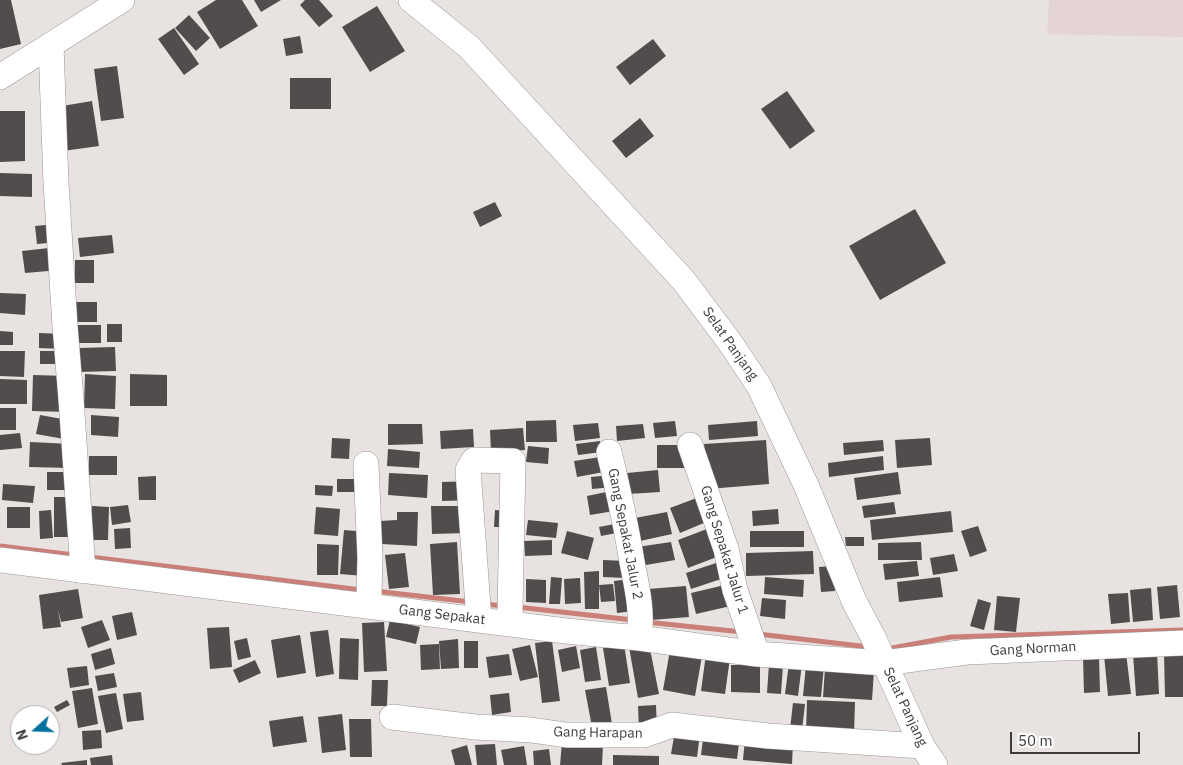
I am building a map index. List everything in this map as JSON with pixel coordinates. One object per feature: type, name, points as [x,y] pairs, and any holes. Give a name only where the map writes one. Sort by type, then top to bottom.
[{"type":"street","points":[[0,77],[122,0]]},
{"type":"street","name":"Selat Panjang","points":[[411,0],[469,47],[684,281],[729,341],[759,386],[806,485],[854,601],[928,755]]},
{"type":"street","points":[[51,45],[64,326],[82,559]]},
{"type":"street","name":"Gang Sepakat Jalur 1","points":[[690,445],[726,549],[735,590],[753,640]]},
{"type":"street","name":"Gang Sepakat Jalur 2","points":[[609,452],[637,585],[640,628]]},
{"type":"street","points":[[478,608],[468,470],[474,460],[513,461],[511,610]]},
{"type":"street","points":[[366,464],[370,533],[368,594]]},
{"type":"street","name":"Gang Sepakat","points":[[0,560],[82,559],[478,608],[511,610],[566,631],[640,628],[880,653]]},
{"type":"street","name":"Gang Norman","points":[[880,653],[967,652],[1183,643]]},
{"type":"street","name":"Gang Harapan","points":[[392,717],[475,727],[575,735],[644,735],[672,725],[928,755]]},
{"type":"shaded area","points":[[1049,0],[1183,0],[1183,37],[1047,34]]},
{"type":"building","points":[[0,0],[11,0],[21,44],[0,49]]},
{"type":"building","points":[[216,0],[242,0],[258,26],[220,49],[197,12]]},
{"type":"building","points":[[254,0],[281,0],[261,12]]},
{"type":"building","points":[[305,0],[319,0],[333,16],[319,27],[300,5]]},
{"type":"building","points":[[377,6],[405,51],[370,72],[342,27]]},
{"type":"building","points":[[189,15],[210,38],[196,51],[175,28]]},
{"type":"building","points":[[174,28],[199,64],[184,75],[158,39]]},
{"type":"building","points":[[300,36],[303,53],[286,56],[283,39]]},
{"type":"building","points":[[653,39],[666,56],[630,85],[616,67]]},
{"type":"building","points":[[117,66],[124,118],[101,121],[94,69]]},
{"type":"building","points":[[290,78],[331,78],[331,109],[290,109]]},
{"type":"building","points":[[787,91],[815,131],[790,149],[761,109]]},
{"type":"building","points":[[92,101],[99,146],[63,151],[56,107]]},
{"type":"building","points":[[0,111],[25,111],[25,161],[0,162]]},
{"type":"building","points":[[640,118],[654,136],[626,158],[612,141]]},
{"type":"building","points":[[0,173],[32,174],[32,197],[0,196]]},
{"type":"building","points":[[495,202],[502,216],[480,227],[473,212]]},
{"type":"building","points":[[915,209],[946,263],[880,300],[849,246]]},
{"type":"building","points":[[57,224],[59,242],[37,244],[35,226]]},
{"type":"building","points":[[112,235],[114,253],[80,257],[78,238]]},
{"type":"building","points":[[58,247],[60,270],[25,273],[22,251]]},
{"type":"building","points":[[75,260],[94,260],[94,283],[75,283]]},
{"type":"building","points":[[0,293],[26,294],[25,315],[0,313]]},
{"type":"building","points":[[76,302],[97,302],[97,322],[76,322]]},
{"type":"building","points":[[107,324],[122,324],[122,342],[107,342]]},
{"type":"building","points":[[77,325],[101,325],[101,343],[77,343]]},
{"type":"building","points":[[0,331],[13,332],[13,345],[0,345]]},
{"type":"building","points":[[39,333],[63,334],[63,349],[39,348]]},
{"type":"building","points":[[115,347],[116,371],[79,372],[78,348]]},
{"type":"building","points":[[0,351],[25,351],[24,377],[0,376]]},
{"type":"building","points":[[40,351],[65,351],[66,364],[40,364]]},
{"type":"building","points":[[85,374],[116,376],[115,409],[84,408]]},
{"type":"building","points":[[130,374],[167,375],[167,406],[130,406]]},
{"type":"building","points":[[33,375],[68,376],[67,412],[32,411]]},
{"type":"building","points":[[0,379],[27,380],[27,404],[0,404]]},
{"type":"building","points":[[0,408],[16,408],[16,430],[0,430]]},
{"type":"building","points":[[40,415],[68,420],[64,439],[36,434]]},
{"type":"building","points":[[91,415],[119,417],[118,437],[91,435]]},
{"type":"building","points":[[556,420],[557,442],[526,442],[526,421]]},
{"type":"building","points":[[675,421],[677,436],[655,438],[653,423]]},
{"type":"building","points":[[757,421],[758,436],[709,440],[708,425]]},
{"type":"building","points":[[598,423],[600,438],[575,441],[573,425]]},
{"type":"building","points":[[388,424],[422,424],[423,444],[388,445]]},
{"type":"building","points":[[643,424],[645,438],[617,441],[616,426]]},
{"type":"building","points":[[523,428],[525,450],[491,452],[490,430]]},
{"type":"building","points":[[473,429],[474,447],[441,449],[440,431]]},
{"type":"building","points":[[20,433],[22,448],[0,450],[0,435]]},
{"type":"building","points":[[332,438],[350,439],[349,459],[331,458]]},
{"type":"building","points":[[930,438],[932,465],[897,468],[895,440]]},
{"type":"building","points":[[766,440],[769,484],[708,489],[704,444]]},
{"type":"building","points":[[883,440],[884,451],[844,455],[843,443]]},
{"type":"building","points":[[600,441],[602,452],[578,455],[576,444]]},
{"type":"building","points":[[30,442],[71,444],[70,468],[29,467]]},
{"type":"building","points":[[657,445],[685,445],[685,468],[657,468]]},
{"type":"building","points":[[528,446],[549,448],[548,464],[526,462]]},
{"type":"building","points":[[388,449],[420,452],[419,468],[387,466]]},
{"type":"building","points":[[89,456],[117,456],[117,475],[89,475]]},
{"type":"building","points":[[607,456],[609,471],[577,477],[574,461]]},
{"type":"building","points":[[883,456],[884,470],[829,477],[828,463]]},
{"type":"building","points":[[658,470],[660,492],[628,494],[627,473]]},
{"type":"building","points":[[47,472],[67,472],[67,490],[47,490]]},
{"type":"building","points":[[898,472],[901,494],[857,500],[854,478]]},
{"type":"building","points":[[389,473],[428,475],[427,498],[388,495]]},
{"type":"building","points":[[612,475],[613,487],[592,489],[591,477]]},
{"type":"building","points":[[156,476],[156,500],[139,500],[138,477]]},
{"type":"building","points":[[337,479],[362,479],[361,492],[337,492]]},
{"type":"building","points":[[477,481],[477,500],[442,501],[442,482]]},
{"type":"building","points":[[3,484],[35,486],[33,503],[2,500]]},
{"type":"building","points":[[315,485],[333,486],[332,496],[315,495]]},
{"type":"building","points":[[616,490],[620,510],[590,515],[587,496]]},
{"type":"building","points":[[702,496],[711,520],[680,533],[670,508]]},
{"type":"building","points":[[54,497],[72,497],[72,537],[54,537]]},
{"type":"building","points":[[894,502],[896,514],[864,518],[862,506]]},
{"type":"building","points":[[128,505],[131,522],[112,525],[110,507]]},
{"type":"building","points":[[92,506],[109,507],[108,540],[91,540]]},
{"type":"building","points":[[431,506],[466,506],[467,533],[432,534]]},
{"type":"building","points":[[7,507],[30,507],[30,528],[7,528]]},
{"type":"building","points":[[316,507],[340,509],[338,536],[314,534]]},
{"type":"building","points":[[778,509],[779,524],[753,526],[752,511]]},
{"type":"building","points":[[51,510],[53,538],[40,539],[39,511]]},
{"type":"building","points":[[495,510],[507,511],[506,527],[494,527]]},
{"type":"building","points":[[951,511],[953,532],[872,540],[870,520]]},
{"type":"building","points":[[397,512],[418,512],[417,546],[382,544],[380,521],[397,520]]},
{"type":"building","points":[[667,512],[672,534],[640,541],[635,518]]},
{"type":"building","points":[[528,520],[558,523],[556,538],[526,535]]},
{"type":"building","points":[[620,523],[622,532],[601,536],[599,527]]},
{"type":"building","points":[[978,526],[987,551],[970,557],[961,531]]},
{"type":"building","points":[[712,527],[722,555],[688,568],[678,540]]},
{"type":"building","points":[[130,528],[131,548],[115,549],[114,529]]},
{"type":"building","points":[[344,530],[368,532],[364,576],[340,574]]},
{"type":"building","points":[[567,531],[594,538],[588,560],[561,553]]},
{"type":"building","points":[[750,531],[804,531],[804,547],[750,547]]},
{"type":"building","points":[[845,537],[864,537],[864,546],[846,546]]},
{"type":"building","points":[[552,540],[552,555],[525,556],[524,541]]},
{"type":"building","points":[[457,542],[460,594],[433,595],[430,544]]},
{"type":"building","points":[[671,542],[675,560],[640,566],[637,547]]},
{"type":"building","points":[[921,542],[922,560],[878,560],[878,543]]},
{"type":"building","points":[[317,544],[339,545],[338,575],[317,575]]},
{"type":"building","points":[[813,551],[814,574],[746,576],[746,553]]},
{"type":"building","points":[[405,553],[409,587],[389,589],[385,555]]},
{"type":"building","points":[[954,554],[958,571],[933,575],[930,558]]},
{"type":"building","points":[[603,560],[627,561],[626,578],[603,577]]},
{"type":"building","points":[[722,561],[727,577],[691,589],[686,573]]},
{"type":"building","points":[[917,561],[919,576],[885,580],[883,564]]},
{"type":"building","points":[[833,566],[835,591],[821,592],[819,567]]},
{"type":"building","points":[[599,571],[599,609],[585,609],[584,572]]},
{"type":"building","points":[[551,577],[562,578],[560,604],[549,604]]},
{"type":"building","points":[[765,577],[804,580],[803,597],[764,594]]},
{"type":"building","points":[[940,577],[943,597],[899,602],[897,582]]},
{"type":"building","points":[[580,578],[581,603],[565,604],[564,579]]},
{"type":"building","points":[[526,579],[546,580],[546,603],[526,602]]},
{"type":"building","points":[[630,579],[634,611],[617,613],[614,581]]},
{"type":"building","points":[[613,584],[615,601],[601,602],[599,585]]},
{"type":"building","points":[[729,584],[735,605],[696,614],[691,593]]},
{"type":"building","points":[[1177,585],[1180,617],[1160,619],[1157,587]]},
{"type":"building","points":[[686,586],[689,617],[651,620],[648,589]]},
{"type":"building","points":[[1151,588],[1153,620],[1133,622],[1130,590]]},
{"type":"building","points":[[78,589],[83,618],[61,622],[58,609],[61,627],[43,629],[39,595]]},
{"type":"building","points":[[1128,593],[1130,622],[1111,624],[1108,594]]},
{"type":"building","points":[[997,596],[1020,598],[1016,632],[994,630]]},
{"type":"building","points":[[762,598],[786,600],[785,619],[760,616]]},
{"type":"building","points":[[978,599],[991,603],[984,630],[970,626]]},
{"type":"building","points":[[132,612],[137,635],[117,640],[112,616]]},
{"type":"building","points":[[102,620],[110,640],[88,648],[81,627]]},
{"type":"building","points":[[390,620],[420,627],[416,644],[386,637]]},
{"type":"building","points":[[384,622],[387,671],[364,672],[362,623]]},
{"type":"building","points":[[229,627],[232,667],[210,669],[207,628]]},
{"type":"building","points":[[328,630],[334,674],[316,677],[310,632]]},
{"type":"building","points":[[300,635],[306,673],[277,678],[271,640]]},
{"type":"building","points":[[247,638],[251,657],[238,660],[234,641]]},
{"type":"building","points":[[340,638],[359,639],[358,680],[339,679]]},
{"type":"building","points":[[458,639],[459,668],[441,669],[439,641]]},
{"type":"building","points":[[464,641],[478,641],[478,668],[464,668]]},
{"type":"building","points":[[552,641],[560,701],[542,703],[535,643]]},
{"type":"building","points":[[439,644],[440,669],[421,670],[420,645]]},
{"type":"building","points":[[624,644],[630,683],[609,686],[603,648]]},
{"type":"building","points":[[649,644],[659,694],[638,698],[629,647]]},
{"type":"building","points":[[530,645],[538,677],[520,681],[512,649]]},
{"type":"building","points":[[576,646],[580,668],[562,672],[558,650]]},
{"type":"building","points":[[596,647],[601,680],[585,682],[580,650]]},
{"type":"building","points":[[111,648],[115,664],[95,670],[91,654]]},
{"type":"building","points":[[670,650],[702,656],[695,696],[663,690]]},
{"type":"building","points":[[1157,652],[1159,694],[1136,696],[1133,654]]},
{"type":"building","points":[[1126,653],[1131,694],[1108,696],[1104,655]]},
{"type":"building","points":[[1164,653],[1183,653],[1183,697],[1165,697]]},
{"type":"building","points":[[509,654],[512,675],[489,678],[486,657]]},
{"type":"building","points":[[706,654],[730,658],[725,694],[701,691]]},
{"type":"building","points":[[1083,657],[1099,657],[1100,692],[1084,693]]},
{"type":"building","points":[[255,660],[261,673],[239,683],[233,670]]},
{"type":"building","points":[[789,663],[802,664],[798,696],[785,694]]},
{"type":"building","points":[[769,664],[783,665],[781,694],[767,693]]},
{"type":"building","points":[[731,665],[760,665],[760,693],[731,692]]},
{"type":"building","points":[[806,665],[824,666],[821,697],[803,696]]},
{"type":"building","points":[[87,666],[89,685],[70,688],[67,668]]},
{"type":"building","points":[[825,668],[874,671],[872,700],[823,697]]},
{"type":"building","points":[[114,673],[117,687],[98,691],[95,676]]},
{"type":"building","points":[[372,680],[388,680],[387,706],[371,706]]},
{"type":"building","points":[[606,687],[612,724],[592,727],[585,690]]},
{"type":"building","points":[[92,688],[98,724],[78,728],[72,691]]},
{"type":"building","points":[[141,692],[144,720],[127,722],[123,694]]},
{"type":"building","points":[[116,693],[123,729],[106,733],[98,696]]},
{"type":"building","points":[[509,693],[511,712],[492,715],[490,695]]},
{"type":"building","points":[[67,700],[70,705],[60,710],[60,705],[58,705]]},
{"type":"building","points":[[807,700],[855,702],[854,734],[806,732]]},
{"type":"building","points":[[793,703],[805,704],[802,730],[790,729]]},
{"type":"building","points":[[656,705],[657,729],[639,730],[638,706]]},
{"type":"building","points":[[342,714],[346,750],[322,753],[318,717]]},
{"type":"building","points":[[303,716],[307,742],[273,747],[269,721]]},
{"type":"building","points":[[349,719],[371,719],[372,757],[350,757]]},
{"type":"building","points":[[101,730],[102,748],[83,750],[82,731]]},
{"type":"building","points":[[675,731],[700,734],[697,757],[671,754]]},
{"type":"building","points":[[704,731],[740,736],[737,759],[701,755]]},
{"type":"building","points":[[745,738],[793,742],[792,764],[743,760]]},
{"type":"building","points":[[562,742],[603,745],[602,765],[560,765]]},
{"type":"building","points":[[495,744],[497,765],[477,765],[475,745]]},
{"type":"building","points":[[467,745],[472,765],[455,765],[451,750]]},
{"type":"building","points":[[524,746],[527,765],[504,765],[501,750]]},
{"type":"building","points":[[549,749],[551,765],[534,765],[533,751]]},
{"type":"building","points":[[112,755],[113,765],[91,765],[90,758]]},
{"type":"building","points":[[613,755],[659,756],[659,765],[613,765]]},
{"type":"building","points":[[87,760],[87,765],[62,765],[61,763]]},
{"type":"waterway","points":[[0,546],[74,555]]},
{"type":"waterway","points":[[90,557],[362,590]]},
{"type":"waterway","points":[[375,591],[471,602]]},
{"type":"waterway","points":[[485,604],[503,606]]},
{"type":"waterway","points":[[517,607],[633,620]]},
{"type":"waterway","points":[[646,622],[742,632]]},
{"type":"waterway","points":[[887,649],[951,637],[1183,630]]},
{"type":"waterway","points":[[758,634],[869,647]]}]
